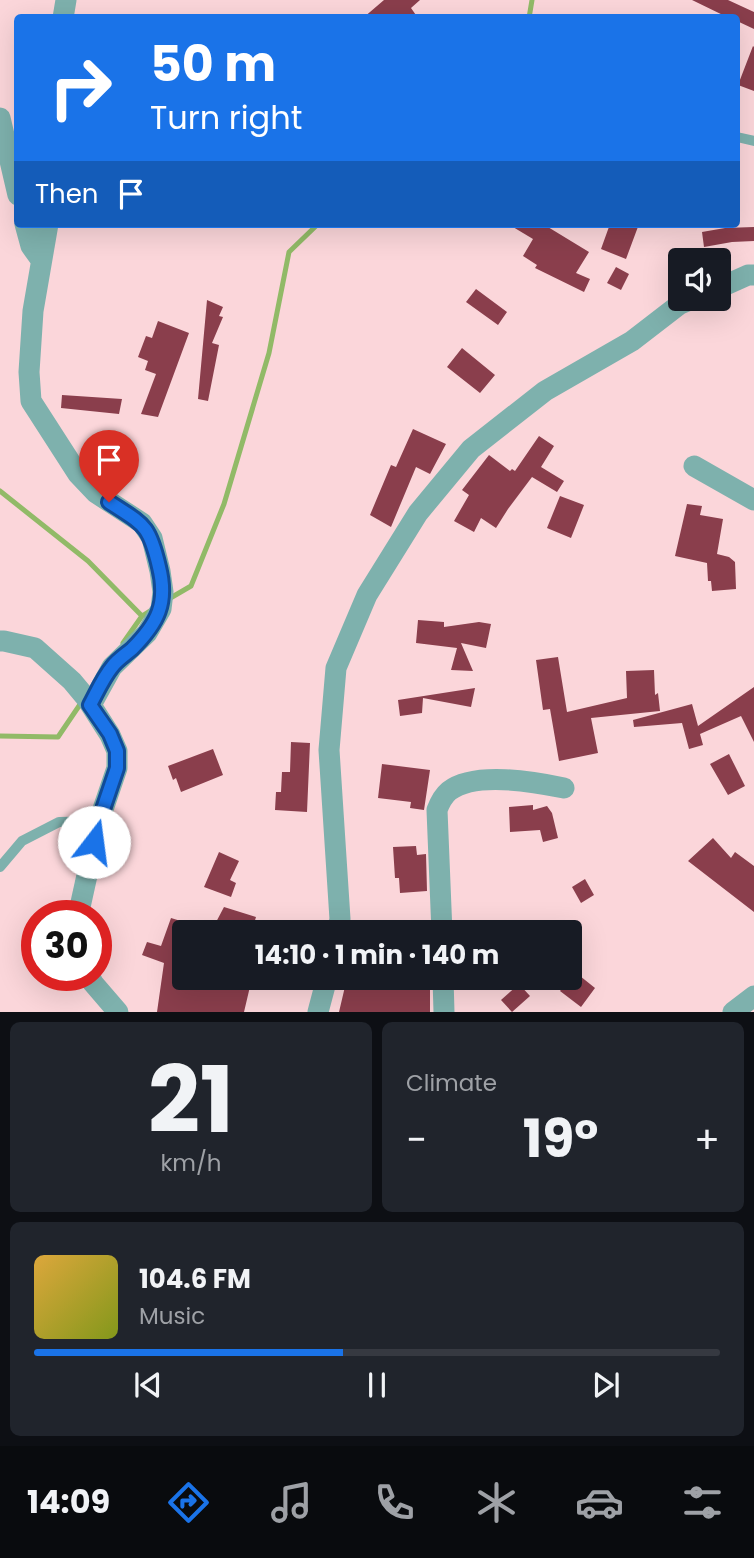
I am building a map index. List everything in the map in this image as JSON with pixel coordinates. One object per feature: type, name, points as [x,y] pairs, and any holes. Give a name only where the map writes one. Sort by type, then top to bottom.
[{"type":"street","points":[[0,118],[14,178]]},
{"type":"street","points":[[26,228],[31,246],[41,260]]},
{"type":"street","points":[[48,228],[33,311],[29,372],[31,401],[78,474],[96,493],[142,523],[152,538],[160,571],[162,601],[147,633],[112,667],[89,702]]},
{"type":"street","points":[[731,283],[754,275]]},
{"type":"street","points":[[340,920],[329,750],[336,668],[367,595],[418,513],[471,449],[545,391],[632,341],[671,311]]},
{"type":"street","points":[[694,466],[754,500]]},
{"type":"street","points":[[0,641],[35,648],[72,681],[110,734],[117,751],[117,768],[99,821],[81,900]]},
{"type":"street","points":[[441,920],[437,810],[442,798],[451,789],[474,781],[523,780],[564,788]]},
{"type":"street","points":[[318,1012],[324,990]]},
{"type":"street","points":[[443,990],[444,1012]]},
{"type":"street","points":[[100,991],[118,1012]]},
{"type":"street","points":[[733,1012],[754,996]]},
{"type":"lane","points":[[0,867],[22,841],[59,822],[99,821]]},
{"type":"building","points":[[384,0],[420,0],[411,8],[415,14],[368,14]]},
{"type":"building","points":[[692,0],[728,0],[754,12],[754,29],[740,22],[740,14],[721,14]]},
{"type":"building","points":[[753,46],[754,91],[740,86]]},
{"type":"building","points":[[754,227],[754,241],[704,247],[702,232]]},
{"type":"building","points":[[515,228],[550,228],[589,252],[576,273],[590,279],[584,292],[535,268],[537,265],[523,256],[533,239]]},
{"type":"building","points":[[609,228],[638,228],[626,259],[601,249]]},
{"type":"building","points":[[616,267],[629,274],[621,290],[607,283]]},
{"type":"building","points":[[476,289],[507,312],[498,325],[466,302]]},
{"type":"building","points":[[207,300],[223,307],[219,316],[223,317],[212,343],[219,345],[208,401],[198,399]]},
{"type":"building","points":[[158,321],[189,333],[158,417],[141,414],[156,374],[145,370],[148,361],[138,357],[146,336],[152,338]]},
{"type":"building","points":[[462,348],[495,375],[480,393],[447,367]]},
{"type":"building","points":[[62,395],[122,399],[119,414],[61,408]]},
{"type":"building","points":[[413,429],[446,444],[430,474],[416,467],[391,527],[370,515],[391,465],[396,467]]},
{"type":"building","points":[[539,436],[554,446],[541,467],[564,481],[557,492],[532,477],[496,528],[481,518],[474,532],[454,521],[469,495],[462,490],[489,455],[510,471],[515,471]]},
{"type":"building","points":[[560,496],[584,505],[571,538],[547,528]]},
{"type":"building","points":[[687,504],[702,506],[700,515],[723,519],[717,554],[729,557],[735,562],[736,589],[712,591],[711,581],[708,581],[707,563],[675,556]]},
{"type":"building","points":[[418,620],[444,622],[444,627],[479,622],[491,624],[486,648],[461,643],[473,671],[451,670],[457,648],[416,643]]},
{"type":"building","points":[[558,657],[567,712],[627,698],[626,671],[654,670],[655,695],[658,693],[660,711],[591,718],[598,753],[559,761],[550,709],[543,710],[536,660]]},
{"type":"building","points":[[754,687],[754,742],[741,716],[700,734],[703,745],[689,749],[682,723],[634,727],[633,720],[692,704],[698,726]]},
{"type":"building","points":[[475,688],[471,707],[423,698],[422,713],[400,716],[398,700]]},
{"type":"building","points":[[291,742],[310,743],[307,812],[275,810],[276,792],[281,792],[282,772],[290,772]]},
{"type":"building","points":[[213,749],[223,775],[181,792],[168,766]]},
{"type":"building","points":[[729,754],[745,786],[728,795],[710,764]]},
{"type":"building","points":[[382,764],[430,770],[424,810],[410,808],[411,802],[378,798]]},
{"type":"building","points":[[533,805],[533,810],[547,806],[552,813],[558,838],[543,842],[540,830],[510,832],[509,807]]},
{"type":"building","points":[[713,838],[731,858],[735,852],[754,866],[754,912],[688,861]]},
{"type":"building","points":[[416,846],[417,855],[426,854],[427,891],[400,893],[399,878],[395,878],[393,847]]},
{"type":"building","points":[[219,852],[239,861],[230,880],[236,883],[231,897],[204,887]]},
{"type":"building","points":[[585,879],[594,895],[581,903],[572,887]]},
{"type":"building","points":[[224,907],[256,917],[255,920],[217,920]]},
{"type":"building","points":[[171,918],[178,920],[172,920],[172,990],[249,990],[244,1012],[157,1012],[164,963],[142,955],[147,942],[161,946]]},
{"type":"building","points":[[582,978],[595,988],[581,1007],[560,991],[582,990]]},
{"type":"building","points":[[344,990],[430,990],[430,1012],[339,1012]]},
{"type":"building","points":[[512,990],[524,990],[530,996],[512,1012],[501,1000]]},
{"type":"waterway","points":[[530,14],[532,0]]},
{"type":"waterway","points":[[167,600],[191,586],[224,504],[269,353],[289,252],[314,228]]},
{"type":"waterway","points":[[0,491],[88,561],[142,616]]},
{"type":"waterway","points":[[123,643],[142,616],[153,609]]},
{"type":"waterway","points":[[0,736],[58,737],[81,703]]},
{"type":"route","points":[[94,842],[117,768],[117,751],[110,734],[90,705],[112,667],[147,633],[161,610],[163,592],[152,538],[142,523],[109,502]]}]
